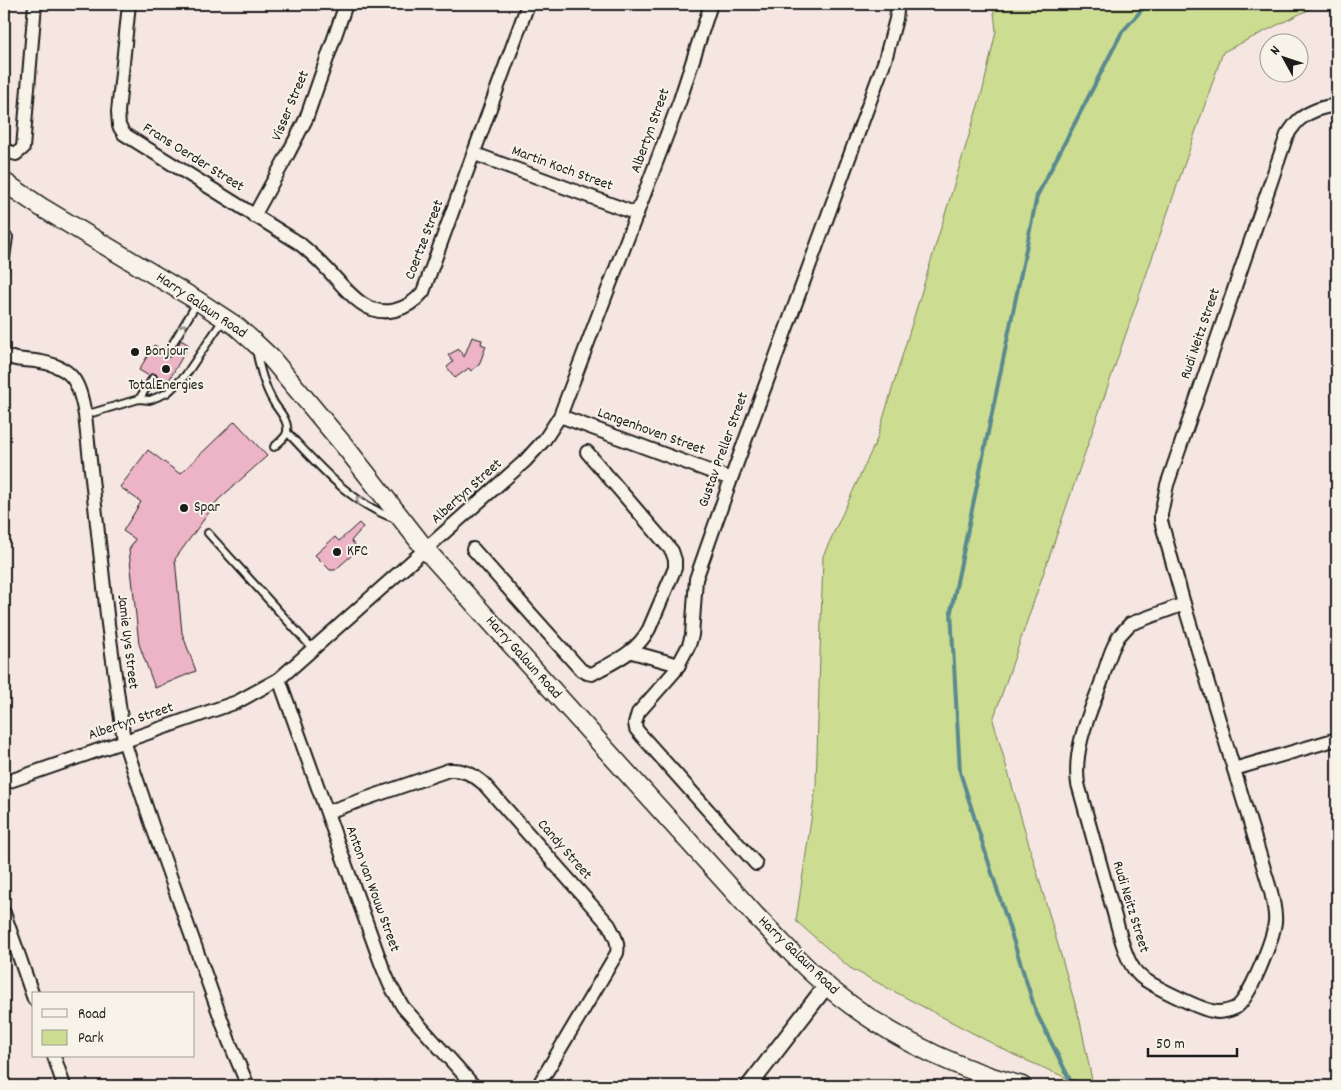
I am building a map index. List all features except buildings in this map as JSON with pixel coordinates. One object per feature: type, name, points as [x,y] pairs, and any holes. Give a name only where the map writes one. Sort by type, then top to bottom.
[{"type":"main road","name":"Harry Galaun Road","points":[[4,182],[41,207],[198,301],[224,318],[254,342],[277,366],[347,449],[426,550],[756,916],[826,986],[885,1028],[918,1046],[996,1080],[1022,1086]]},
{"type":"main road","name":"Harry Galaun Road","points":[[4,191],[41,207]]},
{"type":"street","points":[[4,150],[16,154],[23,148],[35,4]]},
{"type":"street","name":"Frans Oerder Street","points":[[129,4],[118,112],[120,126],[124,134],[254,216]]},
{"type":"street","name":"Visser Street","points":[[254,216],[306,119],[346,4]]},
{"type":"street","name":"Coertze Street","points":[[254,216],[299,243],[324,265],[362,304],[384,311],[401,309],[410,305],[423,292],[475,154],[528,4]]},
{"type":"street","name":"Albertyn Street","points":[[4,783],[237,702],[279,679],[526,461],[545,439],[560,416],[680,100],[711,4]]},
{"type":"street","name":"Gustav Preller Street","points":[[756,864],[636,729],[635,723],[640,709],[679,665],[687,651],[692,635],[696,579],[885,60],[898,4]]},
{"type":"street","name":"Rudi Neitz Street","points":[[1184,604],[1130,624],[1118,636],[1084,731],[1076,770],[1078,784],[1122,942],[1132,967],[1151,984],[1194,1004],[1218,1012],[1236,1008],[1245,997],[1269,945],[1274,930],[1276,913],[1184,604],[1161,521],[1161,514],[1167,485],[1287,135],[1299,120],[1316,110],[1337,106]]},
{"type":"street","name":"Martin Koch Street","points":[[475,154],[637,214]]},
{"type":"street","name":"Jamie Uys Street","points":[[4,355],[16,359],[48,363],[70,374],[79,387],[85,416],[108,624],[124,742],[226,1032],[248,1086]]},
{"type":"street","name":"Langenhoven Street","points":[[560,416],[731,479]]},
{"type":"street","points":[[473,549],[581,670],[592,674],[632,652],[649,629],[675,568],[675,560],[672,551],[587,452]]},
{"type":"street","points":[[632,652],[679,665]]},
{"type":"street","name":"Anton van Wouw Street","points":[[279,679],[390,985],[403,1007],[474,1086]]},
{"type":"street","points":[[1234,769],[1337,739]]},
{"type":"street","name":"Candy Street","points":[[327,812],[449,770],[460,769],[473,774],[609,925],[616,938],[618,945],[617,953],[538,1086]]},
{"type":"street","points":[[4,913],[32,993]]},
{"type":"street","points":[[749,1086],[826,986]]},
{"type":"street","points":[[55,1058],[64,1086]]},
{"type":"lane","points":[[4,272],[9,237]]},
{"type":"lane","points":[[168,353],[198,301]]},
{"type":"lane","points":[[85,416],[139,399],[150,400],[159,398],[185,376],[224,318]]},
{"type":"lane","points":[[254,342],[265,386],[284,418],[287,432],[324,472],[360,500],[381,514],[402,521]]},
{"type":"lane","points":[[139,399],[153,378]]},
{"type":"lane","points":[[274,446],[283,439],[287,432]]},
{"type":"lane","points":[[208,533],[312,648]]},
{"type":"green space","points":[[993,4],[1320,4],[1263,32],[1258,32],[1258,35],[1223,52],[993,720],[1080,1021],[1093,1085],[1069,1079],[1014,1055],[850,968],[796,921],[816,786],[823,556],[877,439],[983,89],[996,31]]},
{"type":"waterway","points":[[1073,1086],[1036,1012],[960,772],[951,611],[1037,196],[1122,32],[1147,4]]},
{"type":"place","name":"Bonjour","points":[[135,352]]},
{"type":"place","name":"TotalEnergies","points":[[166,369]]},
{"type":"place","name":"Spar","points":[[184,508]]},
{"type":"place","name":"KFC","points":[[337,552]]}]
